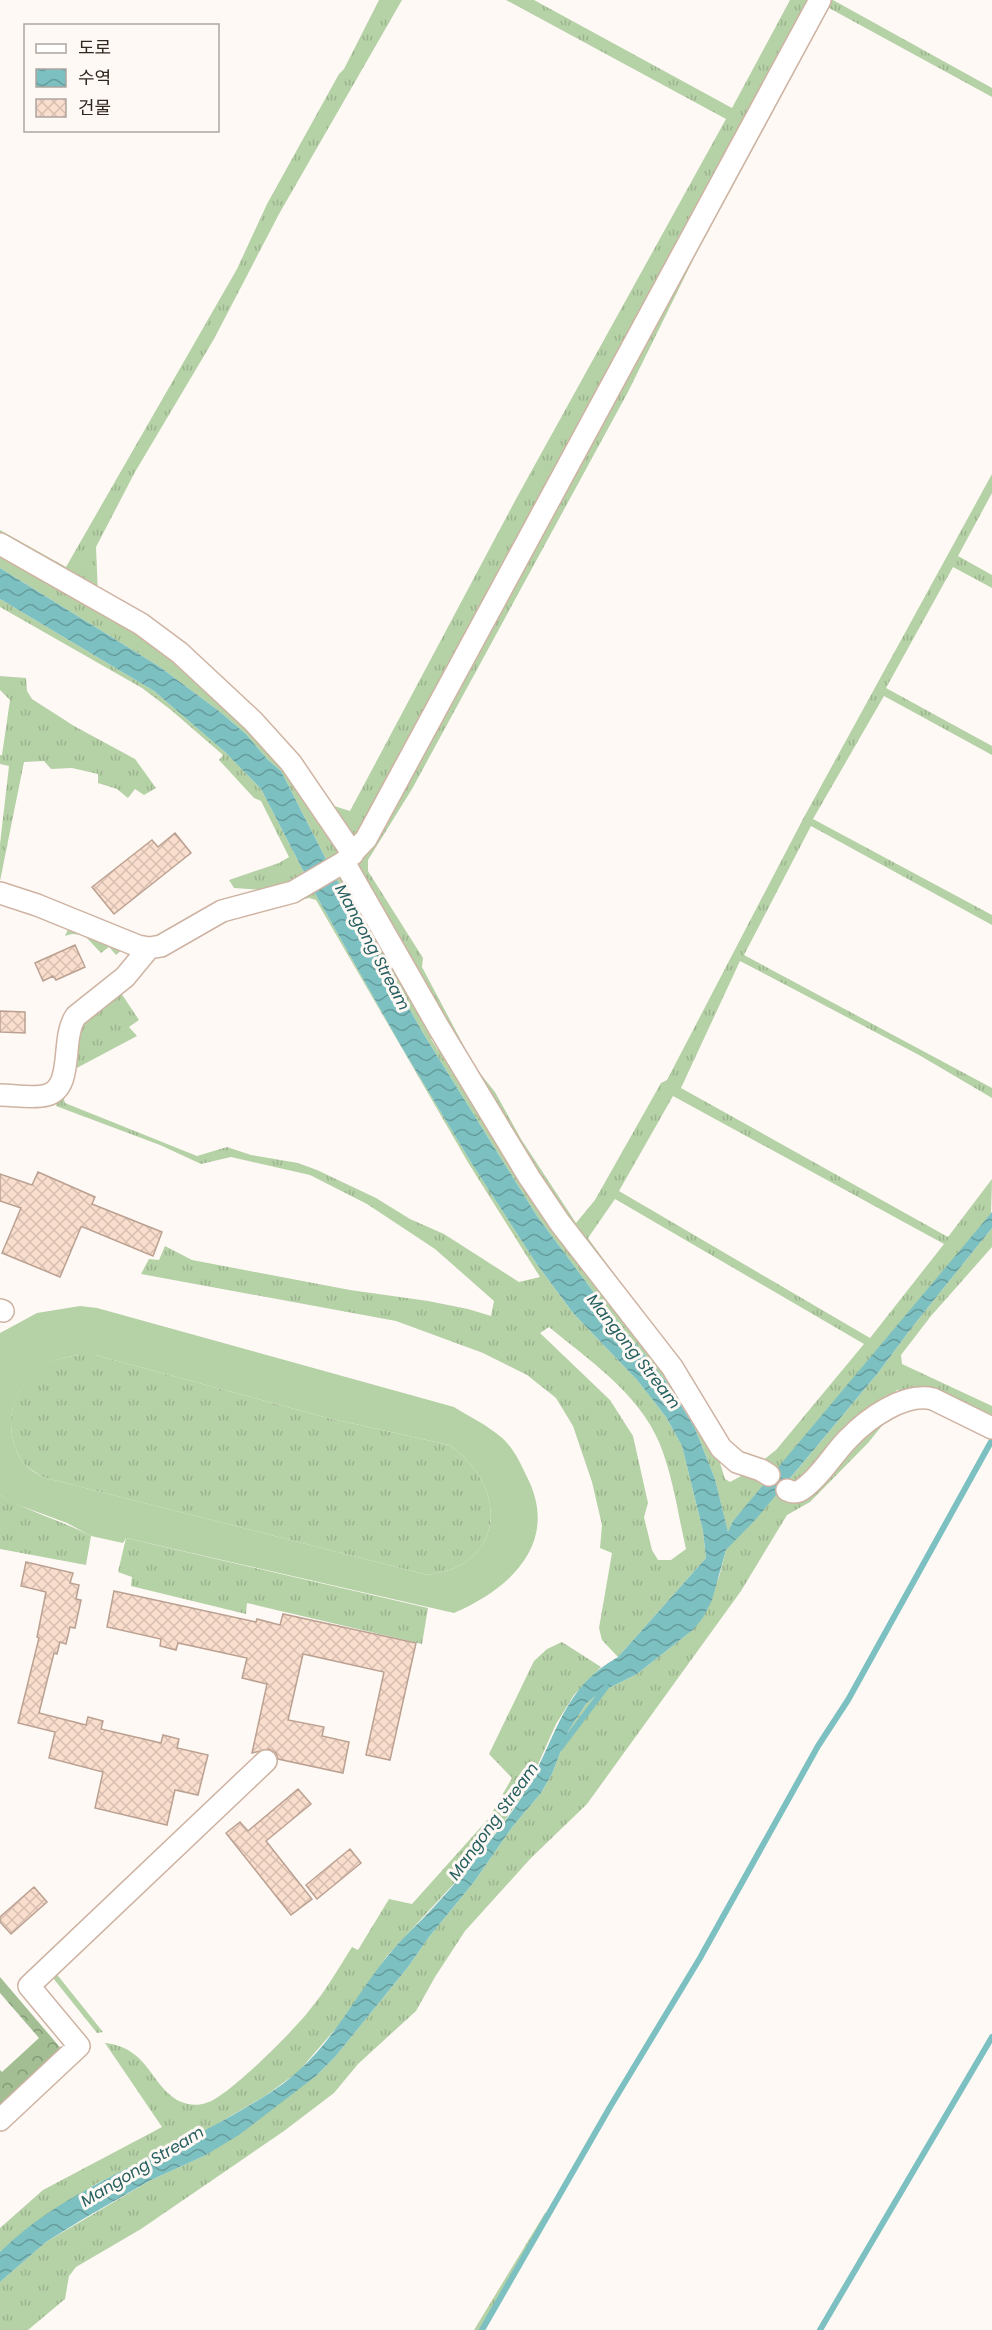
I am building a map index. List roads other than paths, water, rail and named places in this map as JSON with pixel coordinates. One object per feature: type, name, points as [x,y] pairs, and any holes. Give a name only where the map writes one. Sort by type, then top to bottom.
[{"type":"street","points":[[0,893],[37,904],[138,946],[149,948],[161,946],[222,911],[293,892],[344,862],[366,838],[820,0]]},
{"type":"street","points":[[0,544],[141,624],[180,653],[253,721],[291,763],[344,862],[445,1038],[529,1177],[560,1223],[672,1367],[721,1448],[737,1462],[769,1474]]},
{"type":"street","points":[[0,1095],[39,1097],[56,1091],[63,1082],[70,1024],[76,1016],[125,977],[149,948]]},
{"type":"street","points":[[786,1490],[793,1492],[805,1488],[849,1438],[867,1423],[905,1400],[924,1397],[933,1399],[992,1428]]},
{"type":"street","points":[[0,2120],[79,2046],[29,1986],[266,1761]]},
{"type":"water","points":[[0,568],[160,667],[246,734],[267,759],[281,771],[329,865],[307,878],[261,789],[225,752],[154,691],[0,599]]},
{"type":"water","points":[[334,875],[423,1033],[537,1216],[598,1298],[665,1380],[694,1426],[715,1479],[728,1532],[733,1521],[992,1212],[992,1228],[878,1373],[756,1519],[726,1550],[712,1600],[694,1629],[637,1674],[599,1693],[586,1704],[569,1730],[552,1774],[541,1793],[513,1826],[474,1882],[429,1937],[408,1967],[335,2057],[316,2076],[239,2135],[204,2156],[151,2180],[83,2219],[46,2242],[0,2282],[0,2252],[53,2210],[112,2176],[233,2115],[282,2084],[310,2059],[334,2032],[391,1951],[460,1878],[509,1816],[537,1769],[563,1715],[584,1683],[599,1669],[618,1657],[706,1558],[703,1531],[682,1446],[666,1417],[637,1380],[573,1313],[536,1263],[472,1164],[401,1046],[312,888]]},
{"type":"waterway","points":[[482,2330],[610,2107],[700,1958],[818,1746],[848,1700],[992,1440]]},
{"type":"waterway","name":"Mangong Stream","points":[[560,1748],[606,1687]]},
{"type":"waterway","points":[[820,2330],[992,2037]]}]
